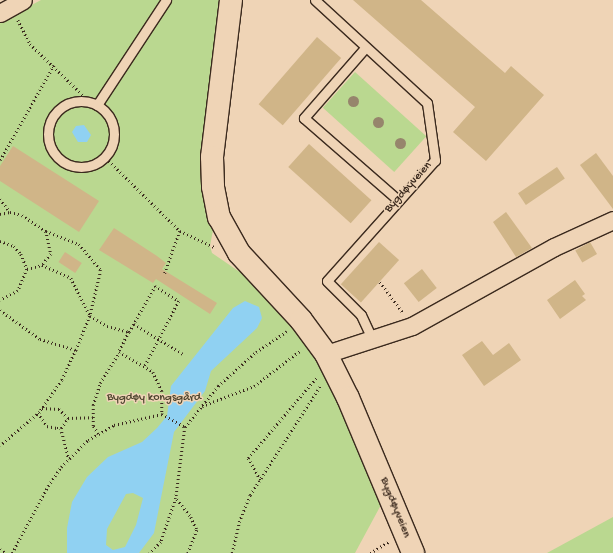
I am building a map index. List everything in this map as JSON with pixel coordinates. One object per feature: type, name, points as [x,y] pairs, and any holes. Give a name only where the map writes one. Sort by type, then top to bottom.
[{"type":"street","name":"Bygdøyveien","points":[[231,0],[212,172],[219,217],[239,253],[301,320],[409,544]]},
{"type":"street","points":[[320,361],[372,339],[412,326],[554,247],[613,220]]},
{"type":"lane","points":[[98,105],[166,0]]},
{"type":"lane","name":"Bygdøyveien","points":[[315,0],[365,48],[427,103],[434,160],[327,281],[361,315],[372,339]]},
{"type":"lane","points":[[365,48],[304,118],[398,200]]},
{"type":"lane","points":[[88,100],[98,105],[109,115],[114,129],[112,149],[106,158],[86,168],[74,167],[64,163],[50,146],[49,124],[54,114],[73,102],[88,100]]},
{"type":"path","points":[[11,6],[30,44],[54,65],[88,100]]},
{"type":"path","points":[[0,160],[54,65]]},
{"type":"path","points":[[106,158],[180,231],[210,246],[239,253]]},
{"type":"path","points":[[0,199],[10,212]]},
{"type":"path","points":[[0,214],[10,212],[22,215],[46,231],[79,244],[101,270],[90,316],[62,380],[38,413],[0,446]]},
{"type":"path","points":[[27,269],[42,265],[51,254],[46,231]]},
{"type":"path","points":[[165,273],[180,231]]},
{"type":"path","points":[[0,241],[14,246],[21,254],[27,269],[18,291],[0,300]]},
{"type":"path","points":[[42,265],[71,278],[90,316],[107,326],[128,332]]},
{"type":"path","points":[[380,282],[412,326]]},
{"type":"path","points":[[98,434],[93,426],[93,405],[100,383],[155,286],[179,300],[145,366]]},
{"type":"path","points":[[0,310],[40,339],[76,350]]},
{"type":"path","points":[[134,324],[183,354]]},
{"type":"path","points":[[150,553],[160,542],[176,498],[185,428],[218,386],[256,352],[291,330]]},
{"type":"path","points":[[301,344],[302,349],[320,361]]},
{"type":"path","points":[[202,406],[254,386],[302,349]]},
{"type":"path","points":[[118,352],[145,366],[153,372],[162,391],[162,414]]},
{"type":"path","points":[[232,553],[239,522],[250,496],[260,480],[320,361]]},
{"type":"path","points":[[260,480],[248,458],[317,377],[320,361]]},
{"type":"path","points":[[43,406],[59,409],[68,418],[93,416]]},
{"type":"path","points":[[38,413],[48,426],[61,428]]},
{"type":"path","points":[[12,553],[48,486],[69,459],[88,440],[114,424],[162,414],[185,428]]},
{"type":"path","points":[[68,418],[61,428],[69,459]]},
{"type":"path","points":[[176,498],[191,517],[196,530],[188,553]]},
{"type":"path","points":[[370,553],[409,544]]},
{"type":"path","points":[[0,549],[6,553]]},
{"type":"green space","name":"Bygdøy kongsgård","points":[[41,0],[222,0],[203,150],[201,179],[205,209],[213,230],[210,246],[212,253],[253,281],[318,355],[382,503],[355,553],[0,553],[0,22]]},
{"type":"green space","points":[[355,72],[426,136],[394,172],[323,108]]},
{"type":"green space","points":[[613,517],[613,553],[547,553]]},
{"type":"water","points":[[84,125],[91,135],[87,142],[78,142],[72,132],[76,126]]},
{"type":"water","points":[[245,301],[259,307],[262,318],[257,328],[211,371],[205,391],[174,432],[154,533],[139,553],[67,553],[67,528],[72,502],[87,477],[108,457],[142,442],[157,428],[167,416],[171,386],[233,308]],"holes":[[[133,493],[143,498],[136,525],[125,547],[113,550],[106,545],[107,529],[126,494]]]},
{"type":"building","points":[[353,0],[421,0],[505,73],[511,66],[544,95],[486,161],[453,132],[475,107]]},
{"type":"building","points":[[317,37],[341,58],[283,125],[259,104]]},
{"type":"building","points":[[309,144],[371,200],[351,223],[288,167]]},
{"type":"building","points":[[13,146],[99,201],[79,232],[0,181],[0,166]]},
{"type":"building","points":[[596,153],[613,176],[613,209],[580,165]]},
{"type":"building","points":[[557,167],[565,179],[526,205],[518,193]]},
{"type":"building","points":[[506,212],[532,248],[516,257],[493,222]]},
{"type":"building","points":[[114,228],[166,263],[162,269],[217,303],[210,314],[156,279],[153,283],[99,250]]},
{"type":"building","points":[[379,242],[399,260],[361,302],[341,284]]},
{"type":"building","points":[[590,242],[597,254],[582,263],[575,250]]},
{"type":"building","points":[[65,252],[82,263],[75,273],[58,262]]},
{"type":"building","points":[[422,269],[437,288],[419,302],[404,283]]},
{"type":"building","points":[[575,280],[585,294],[582,296],[586,300],[560,319],[547,300]]},
{"type":"building","points":[[482,341],[493,355],[509,343],[521,360],[484,386],[462,355]]}]
